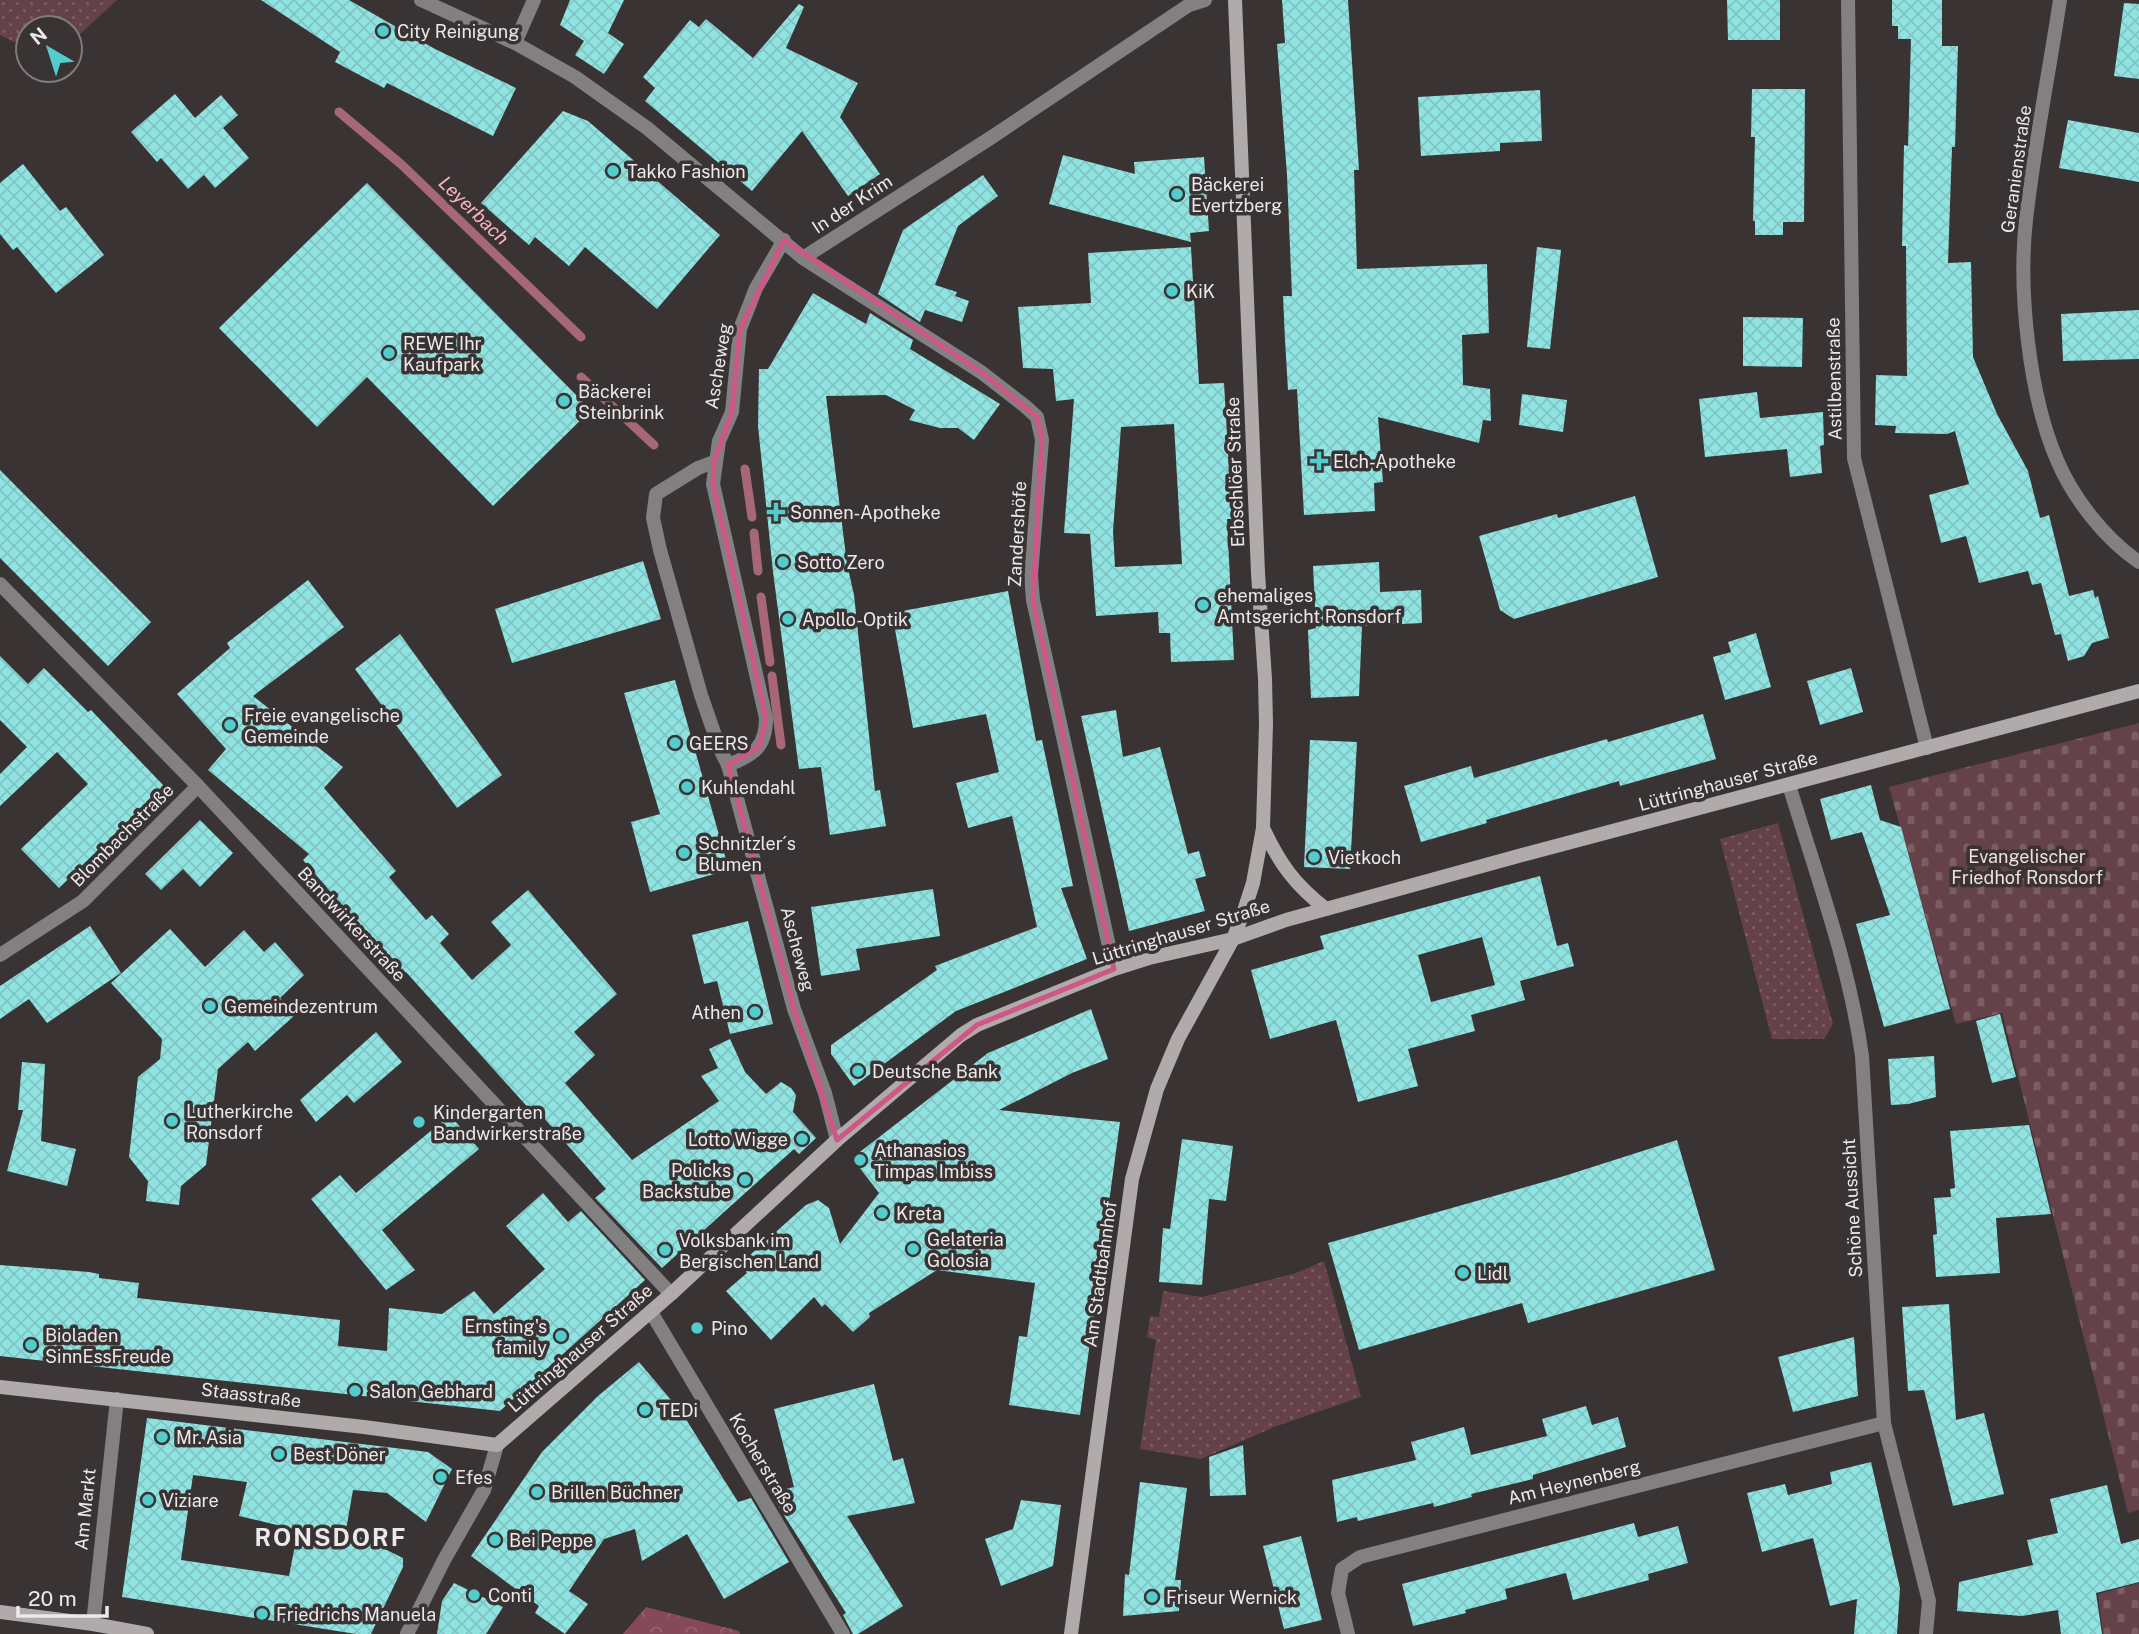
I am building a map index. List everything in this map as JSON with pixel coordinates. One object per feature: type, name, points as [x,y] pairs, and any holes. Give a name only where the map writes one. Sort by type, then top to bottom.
[{"type":"main road","name":"Erbschlöer Straße","points":[[1233,939],[1253,883],[1263,828],[1266,724],[1235,0]]},
{"type":"main road","name":"Lüttringhauser Straße","points":[[497,1445],[651,1312],[837,1140],[961,1035],[977,1025],[1114,969],[1149,958],[1233,939],[1326,909],[2139,691]]},
{"type":"main road","points":[[1263,828],[1279,860],[1292,878],[1326,909]]},
{"type":"main road","name":"Am Stadtbahnhof","points":[[1071,1634],[1132,1179],[1157,1089],[1178,1039],[1233,939]]},
{"type":"main road","name":"Staasstraße","points":[[0,1387],[497,1445]]},
{"type":"main road","points":[[0,1612],[93,1623],[147,1634]]},
{"type":"street","name":"In der Krim","points":[[421,0],[515,43],[575,77],[647,128],[803,258],[992,137],[1189,5],[1205,0]]},
{"type":"street","points":[[515,43],[534,0]]},
{"type":"street","name":"Astilbenstraße","points":[[1848,0],[1854,458],[1927,748]]},
{"type":"street","name":"Geranienstraße","points":[[2060,0],[2026,222],[2024,316],[2039,403],[2057,460],[2087,511],[2121,550],[2139,562]]},
{"type":"street","name":"Ascheweg","points":[[728,765],[747,758],[759,747],[766,734],[766,718],[713,484],[714,462],[719,441],[732,412],[740,329],[756,288],[783,240]]},
{"type":"street","name":"Zandershöfe","points":[[803,258],[981,372],[1017,398],[1037,417],[1042,440],[1031,575],[1032,600],[1114,969]]},
{"type":"street","name":"Ascheweg","points":[[714,462],[688,473],[656,494],[653,518],[701,695],[728,765],[794,1009],[825,1093],[837,1140]]},
{"type":"street","name":"Bandwirkerstraße","points":[[0,584],[198,786],[671,1294]]},
{"type":"street","name":"Schöne Aussicht","points":[[1789,785],[1850,989],[1857,1025],[1862,1056],[1884,1423],[1929,1601],[1926,1634]]},
{"type":"street","name":"Blombachstraße","points":[[0,956],[83,901],[198,786]]},
{"type":"street","name":"Kocherstraße","points":[[651,1312],[843,1634]]},
{"type":"street","name":"Am Markt","points":[[93,1623],[117,1399]]},
{"type":"street","name":"Am Heynenberg","points":[[1348,1634],[1338,1592],[1342,1569],[1360,1557],[1884,1423]]},
{"type":"street","points":[[407,1634],[444,1560],[484,1490],[497,1445]]},
{"type":"highlighted area","points":[[784,240],[981,372],[1037,417],[1042,440],[1033,600],[1114,969],[977,1025],[837,1140],[794,1009],[728,765],[759,747],[766,718],[713,484],[714,462],[732,412],[740,329]]},
{"type":"green space","points":[[0,0],[117,0],[84,30],[84,14],[14,14],[14,42],[0,35]]},
{"type":"green space","name":"Evangelischer Friedhof Ronsdorf","points":[[2139,723],[2139,1510],[2128,1513],[2002,1013],[1956,1024],[1889,787]]},
{"type":"green space","points":[[1778,823],[1833,1024],[1824,1039],[1772,1039],[1720,839]]},
{"type":"green space","points":[[1324,1261],[1361,1397],[1274,1427],[1201,1459],[1140,1449],[1156,1340],[1147,1337],[1150,1316],[1159,1317],[1163,1291],[1202,1297],[1296,1273]]},
{"type":"green space","points":[[2139,1583],[2139,1634],[2103,1634],[2098,1594]]},
{"type":"green space","points":[[646,1607],[739,1631],[740,1634],[623,1634]]},
{"type":"building","points":[[261,0],[349,0],[435,49],[516,88],[493,136],[387,83],[384,88],[335,62],[340,52]]},
{"type":"building","points":[[570,0],[624,0],[608,33],[624,44],[604,74],[575,55],[584,41],[560,25]]},
{"type":"building","points":[[1282,0],[1348,0],[1359,170],[1354,170],[1357,269],[1487,264],[1489,333],[1462,335],[1463,385],[1490,389],[1491,421],[1483,420],[1479,443],[1378,417],[1383,482],[1374,483],[1375,511],[1304,515],[1297,389],[1288,390],[1283,296],[1292,296],[1287,175],[1277,44],[1285,43]]},
{"type":"building","points":[[1727,0],[1780,0],[1780,40],[1728,40]]},
{"type":"building","points":[[1892,0],[1942,0],[1942,46],[1958,46],[1948,263],[1971,262],[1973,357],[1997,414],[2028,471],[2040,518],[2049,515],[2069,596],[2093,590],[2095,598],[2098,596],[2109,638],[2092,643],[2084,656],[2068,661],[2061,634],[2055,635],[2041,583],[2032,585],[2028,571],[1979,583],[1966,536],[1941,543],[1929,495],[1969,484],[1955,431],[1947,434],[1895,433],[1896,426],[1875,425],[1876,375],[1907,376],[1906,246],[1902,246],[1904,145],[1908,146],[1911,39],[1898,39],[1898,26],[1892,26]]},
{"type":"building","points":[[2124,3],[2139,4],[2139,79],[2114,76]]},
{"type":"building","points":[[799,4],[804,7],[786,48],[858,83],[840,117],[880,174],[848,196],[802,131],[752,191],[645,101],[655,88],[643,77],[690,20],[699,27],[706,19],[753,58]]},
{"type":"building","points":[[1752,89],[1805,89],[1804,222],[1783,222],[1783,235],[1755,235]]},
{"type":"building","points":[[1540,90],[1542,141],[1500,143],[1500,151],[1421,156],[1418,97]]},
{"type":"building","points":[[175,94],[195,118],[221,95],[238,115],[223,128],[249,158],[215,188],[204,175],[188,189],[161,158],[157,162],[131,132]]},
{"type":"building","points":[[563,111],[588,121],[720,235],[657,309],[585,247],[569,266],[535,237],[529,245],[481,203]]},
{"type":"building","points":[[2068,120],[2139,133],[2139,182],[2059,168]]},
{"type":"building","points":[[1063,155],[1135,174],[1134,162],[1204,157],[1209,231],[1190,233],[1191,242],[1049,204]]},
{"type":"building","points":[[23,164],[60,211],[66,207],[104,255],[56,293],[17,247],[13,250],[0,234],[0,183]]},
{"type":"building","points":[[983,175],[998,196],[958,226],[935,285],[957,292],[955,296],[969,301],[962,322],[925,310],[920,322],[878,294],[903,230]]},
{"type":"building","name":"REWE Ihr Kaufpark","points":[[367,183],[591,410],[493,506],[367,377],[317,427],[219,328]]},
{"type":"building","points":[[1191,247],[1199,384],[1224,383],[1232,519],[1227,519],[1234,660],[1171,662],[1170,633],[1159,633],[1158,612],[1096,616],[1090,534],[1064,533],[1074,399],[1056,401],[1053,369],[1023,368],[1018,307],[1091,303],[1088,253]],"holes":[[[1174,424],[1182,564],[1115,567],[1113,531],[1121,427]]]},
{"type":"building","points":[[1537,247],[1561,250],[1550,349],[1527,347]]},
{"type":"building","points":[[813,293],[866,324],[870,313],[913,340],[910,349],[1000,404],[974,440],[958,428],[940,428],[909,420],[915,410],[886,395],[826,396],[847,564],[854,595],[875,791],[880,790],[886,826],[830,835],[821,767],[799,769],[773,572],[758,426],[759,369],[768,369]]},
{"type":"building","points":[[2139,310],[2139,359],[2063,361],[2061,314]]},
{"type":"building","points":[[1743,317],[1803,318],[1802,367],[1743,366]]},
{"type":"building","points":[[1757,392],[1760,418],[1823,412],[1824,445],[1820,446],[1822,473],[1790,477],[1787,449],[1705,457],[1699,399]]},
{"type":"building","points":[[1522,394],[1567,400],[1563,432],[1519,425]]},
{"type":"building","points":[[0,470],[151,622],[108,666],[0,558]]},
{"type":"building","points":[[1635,496],[1658,577],[1514,619],[1500,610],[1479,536],[1557,514],[1558,518]]},
{"type":"building","points":[[643,561],[661,619],[512,663],[495,609]]},
{"type":"building","points":[[1379,562],[1380,592],[1421,590],[1422,623],[1362,626],[1359,696],[1311,698],[1308,630],[1316,628],[1313,566]]},
{"type":"building","points":[[308,580],[344,627],[253,696],[343,767],[324,788],[396,871],[389,877],[426,920],[432,915],[449,934],[440,943],[472,980],[511,945],[491,922],[528,890],[617,994],[574,1032],[595,1055],[565,1083],[632,1160],[719,1101],[701,1076],[718,1068],[709,1049],[730,1039],[745,1072],[766,1094],[781,1082],[796,1095],[793,1112],[816,1138],[799,1154],[794,1149],[662,1268],[595,1198],[606,1189],[536,1109],[532,1112],[406,972],[402,975],[303,860],[309,854],[208,770],[226,749],[177,694],[230,648],[227,643]]},
{"type":"building","points":[[1008,591],[1036,741],[1042,740],[1073,886],[1061,888],[1087,959],[956,1011],[854,1086],[831,1054],[831,1045],[937,970],[935,966],[1037,927],[1012,816],[968,828],[956,783],[999,772],[986,714],[913,728],[892,613]]},
{"type":"building","points":[[1756,633],[1771,687],[1725,700],[1713,657],[1731,652],[1728,642]]},
{"type":"building","points":[[400,634],[502,775],[457,808],[355,669]]},
{"type":"building","points":[[0,656],[28,684],[44,668],[88,712],[91,710],[164,786],[59,888],[21,849],[88,784],[57,752],[0,806],[0,774],[27,747],[0,720]]},
{"type":"building","points":[[1851,668],[1863,712],[1820,725],[1807,681]]},
{"type":"building","points":[[675,680],[729,870],[650,892],[631,822],[660,814],[624,693]]},
{"type":"building","points":[[1116,710],[1123,757],[1160,747],[1188,854],[1199,851],[1206,876],[1195,879],[1205,911],[1129,931],[1081,716]]},
{"type":"building","points":[[1703,714],[1716,759],[1620,786],[1619,781],[1421,842],[1404,786],[1471,766],[1474,778]]},
{"type":"building","points":[[1310,740],[1357,742],[1350,869],[1304,867]]},
{"type":"building","points":[[1871,785],[1880,820],[1901,827],[1950,1009],[1884,1027],[1856,924],[1890,915],[1862,832],[1831,840],[1820,799]]},
{"type":"building","points":[[200,820],[233,853],[200,887],[183,869],[161,890],[145,874]]},
{"type":"building","points":[[1540,876],[1557,946],[1568,943],[1574,966],[1520,981],[1525,1000],[1471,1015],[1475,1031],[1408,1049],[1418,1086],[1358,1102],[1336,1020],[1270,1039],[1251,970],[1324,949],[1320,936]],"holes":[[[1482,937],[1495,985],[1431,1002],[1418,955]]]},
{"type":"building","points":[[933,889],[940,936],[856,949],[860,970],[821,976],[811,907]]},
{"type":"building","points":[[748,921],[773,1024],[730,1034],[717,981],[704,984],[692,935]]},
{"type":"building","points":[[90,926],[121,973],[47,1023],[29,999],[0,1019],[0,986]]},
{"type":"building","name":"Gemeindezentrum","points":[[170,929],[205,967],[244,930],[264,952],[275,942],[304,975],[280,998],[295,1015],[255,1051],[248,1042],[218,1069],[206,1165],[181,1186],[179,1205],[146,1201],[148,1181],[129,1157],[138,1077],[160,1059],[162,1039],[111,983]]},
{"type":"building","points":[[1091,1009],[1108,1059],[1072,1073],[999,1110],[1120,1122],[1080,1415],[1009,1405],[1019,1336],[1027,1337],[1035,1283],[937,1270],[869,1313],[870,1317],[853,1332],[825,1304],[822,1307],[814,1297],[771,1340],[726,1291],[747,1273],[740,1264],[806,1205],[818,1200],[829,1208],[840,1244],[879,1193],[852,1158],[988,1053]]},
{"type":"building","points":[[2000,1014],[2016,1077],[1992,1083],[1976,1021]]},
{"type":"building","points":[[376,1032],[402,1062],[354,1103],[347,1095],[316,1122],[300,1100]]},
{"type":"building","points":[[1934,1056],[1936,1097],[1891,1105],[1888,1059]]},
{"type":"building","points":[[22,1062],[45,1064],[41,1141],[76,1149],[67,1186],[7,1171],[23,1110],[18,1110]]},
{"type":"building","points":[[450,1115],[479,1149],[382,1230],[415,1270],[386,1290],[311,1199],[340,1175],[356,1193]]},
{"type":"building","points":[[2029,1125],[2051,1214],[1996,1218],[2000,1273],[1936,1277],[1934,1198],[1951,1197],[1950,1189],[1955,1188],[1950,1131]]},
{"type":"building","points":[[1182,1139],[1233,1146],[1226,1201],[1209,1199],[1202,1285],[1159,1282],[1163,1228],[1170,1229]]},
{"type":"building","name":"Lidl","points":[[1677,1140],[1715,1270],[1528,1323],[1522,1303],[1359,1350],[1328,1243],[1561,1177]]},
{"type":"building","points":[[543,1193],[568,1222],[581,1211],[645,1280],[500,1411],[0,1356],[0,1265],[89,1272],[99,1274],[99,1278],[139,1283],[137,1298],[340,1320],[338,1346],[387,1351],[389,1308],[442,1314],[474,1291],[494,1314],[545,1269],[506,1226]]},
{"type":"building","points":[[1949,1304],[1956,1420],[1984,1413],[2004,1494],[1953,1506],[1924,1390],[1908,1391],[1902,1307]]},
{"type":"building","points":[[1854,1337],[1858,1396],[1793,1412],[1778,1357]]},
{"type":"building","points":[[639,1362],[682,1413],[738,1502],[751,1498],[789,1562],[724,1599],[687,1534],[642,1561],[635,1529],[604,1539],[569,1591],[588,1604],[565,1634],[535,1613],[539,1606],[471,1556],[542,1452],[598,1396]]},
{"type":"building","points":[[874,1384],[893,1461],[903,1458],[915,1503],[847,1516],[903,1606],[858,1634],[853,1634],[843,1615],[846,1613],[770,1493],[794,1487],[774,1409]]},
{"type":"building","points":[[1586,1406],[1592,1425],[1618,1417],[1626,1447],[1533,1475],[1533,1479],[1471,1494],[1472,1497],[1434,1507],[1433,1503],[1358,1521],[1357,1517],[1337,1522],[1332,1480],[1416,1460],[1411,1442],[1464,1427],[1471,1455],[1547,1436],[1542,1419]]},
{"type":"building","points":[[147,1418],[428,1452],[452,1469],[426,1522],[387,1493],[353,1490],[346,1530],[403,1558],[403,1567],[371,1634],[356,1634],[122,1597]],"holes":[[[193,1475],[247,1482],[239,1516],[298,1530],[289,1576],[181,1560]]]},
{"type":"building","points":[[1243,1445],[1246,1495],[1210,1496],[1209,1457]]},
{"type":"building","points":[[1871,1462],[1900,1588],[1897,1634],[1854,1634],[1857,1599],[1830,1606],[1813,1538],[1762,1552],[1747,1493],[1785,1484],[1788,1495],[1832,1484],[1830,1472]]},
{"type":"building","points":[[1140,1482],[1187,1488],[1175,1580],[1181,1580],[1179,1611],[1123,1616],[1125,1574],[1129,1575]]},
{"type":"building","points":[[2107,1485],[2121,1544],[2139,1539],[2139,1582],[2096,1593],[2102,1634],[2061,1634],[2058,1610],[2022,1616],[1957,1611],[1959,1582],[2033,1565],[2027,1540],[2058,1533],[2050,1499]]},
{"type":"building","points":[[1021,1500],[1061,1505],[1053,1566],[1001,1586],[985,1539],[1013,1529]]},
{"type":"building","points":[[1634,1523],[1638,1537],[1678,1526],[1688,1563],[1648,1574],[1649,1580],[1573,1600],[1566,1573],[1505,1589],[1507,1599],[1465,1610],[1466,1613],[1413,1626],[1402,1584]]},
{"type":"building","points":[[1301,1536],[1322,1620],[1284,1629],[1263,1546]]},
{"type":"building","points":[[454,1583],[503,1607],[486,1634],[437,1634],[442,1601]]},
{"type":"waterway","name":"Leyerbach","points":[[339,112],[402,165],[581,337]]},
{"type":"waterway","name":"Leyerbach","points":[[581,377],[654,445]]},
{"type":"waterway","name":"Leyerbach","points":[[745,469],[752,517]]},
{"type":"waterway","name":"Leyerbach","points":[[754,533],[758,571]]},
{"type":"waterway","name":"Leyerbach","points":[[761,597],[770,662]]},
{"type":"waterway","name":"Leyerbach","points":[[772,676],[781,745]]},
{"type":"place","name":"City Reinigung","points":[[383,31]]},
{"type":"place","name":"Takko Fashion","points":[[613,171]]},
{"type":"place","name":"Bäckerei Evertzberg","points":[[1177,194]]},
{"type":"place","name":"KiK","points":[[1172,291]]},
{"type":"place","name":"REWE Ihr Kaufpark","points":[[389,353]]},
{"type":"place","name":"Bäckerei Steinbrink","points":[[564,401]]},
{"type":"place","name":"Elch-Apotheke","points":[[1319,461]]},
{"type":"place","name":"Sonnen-Apotheke","points":[[776,512]]},
{"type":"place","name":"Sotto Zero","points":[[783,562]]},
{"type":"place","name":"ehemaliges Amtsgericht Ronsdorf","points":[[1203,605]]},
{"type":"place","name":"Apollo-Optik","points":[[788,619]]},
{"type":"place","name":"Freie evangelische Gemeinde","points":[[230,725]]},
{"type":"place","name":"GEERS","points":[[675,743]]},
{"type":"place","name":"Kuhlendahl","points":[[687,787]]},
{"type":"place","name":"Schnitzler´s Blumen","points":[[684,853]]},
{"type":"place","name":"Vietkoch","points":[[1314,857]]},
{"type":"place","name":"Gemeindezentrum","points":[[210,1006]]},
{"type":"place","name":"Athen","points":[[755,1012]]},
{"type":"place","name":"Deutsche Bank","points":[[858,1071]]},
{"type":"place","name":"Lutherkirche Ronsdorf","points":[[172,1121]]},
{"type":"place","name":"Kindergarten Bandwirkerstraße","points":[[419,1122]]},
{"type":"place","name":"Lotto Wigge","points":[[802,1139]]},
{"type":"place","name":"Athanasios Timpas Imbiss","points":[[860,1160]]},
{"type":"place","name":"Policks Backstube","points":[[745,1180]]},
{"type":"place","name":"Kreta","points":[[882,1213]]},
{"type":"place","name":"Gelateria Golosia","points":[[913,1249]]},
{"type":"place","name":"Volksbank im Bergischen Land","points":[[665,1250]]},
{"type":"place","name":"Lidl","points":[[1463,1273]]},
{"type":"place","name":"Pino","points":[[697,1328]]},
{"type":"place","name":"Ernsting's family","points":[[561,1336]]},
{"type":"place","name":"Bioladen SinnEssFreude","points":[[31,1345]]},
{"type":"place","name":"Salon Gebhard","points":[[355,1391]]},
{"type":"place","name":"TEDi","points":[[645,1410]]},
{"type":"place","name":"Mr. Asia","points":[[162,1437]]},
{"type":"place","name":"Best Döner","points":[[279,1454]]},
{"type":"place","name":"Efes","points":[[441,1477]]},
{"type":"place","name":"Brillen Büchner","points":[[537,1492]]},
{"type":"place","name":"Viziare","points":[[148,1500]]},
{"type":"place","name":"Bei Peppe","points":[[495,1540]]},
{"type":"place","name":"Conti","points":[[474,1595]]},
{"type":"place","name":"Friseur Wernick","points":[[1152,1597]]},
{"type":"place","name":"Friedrichs Manuela","points":[[262,1614]]},
{"type":"district","name":"RONSDORF","points":[[331,1537]]}]
